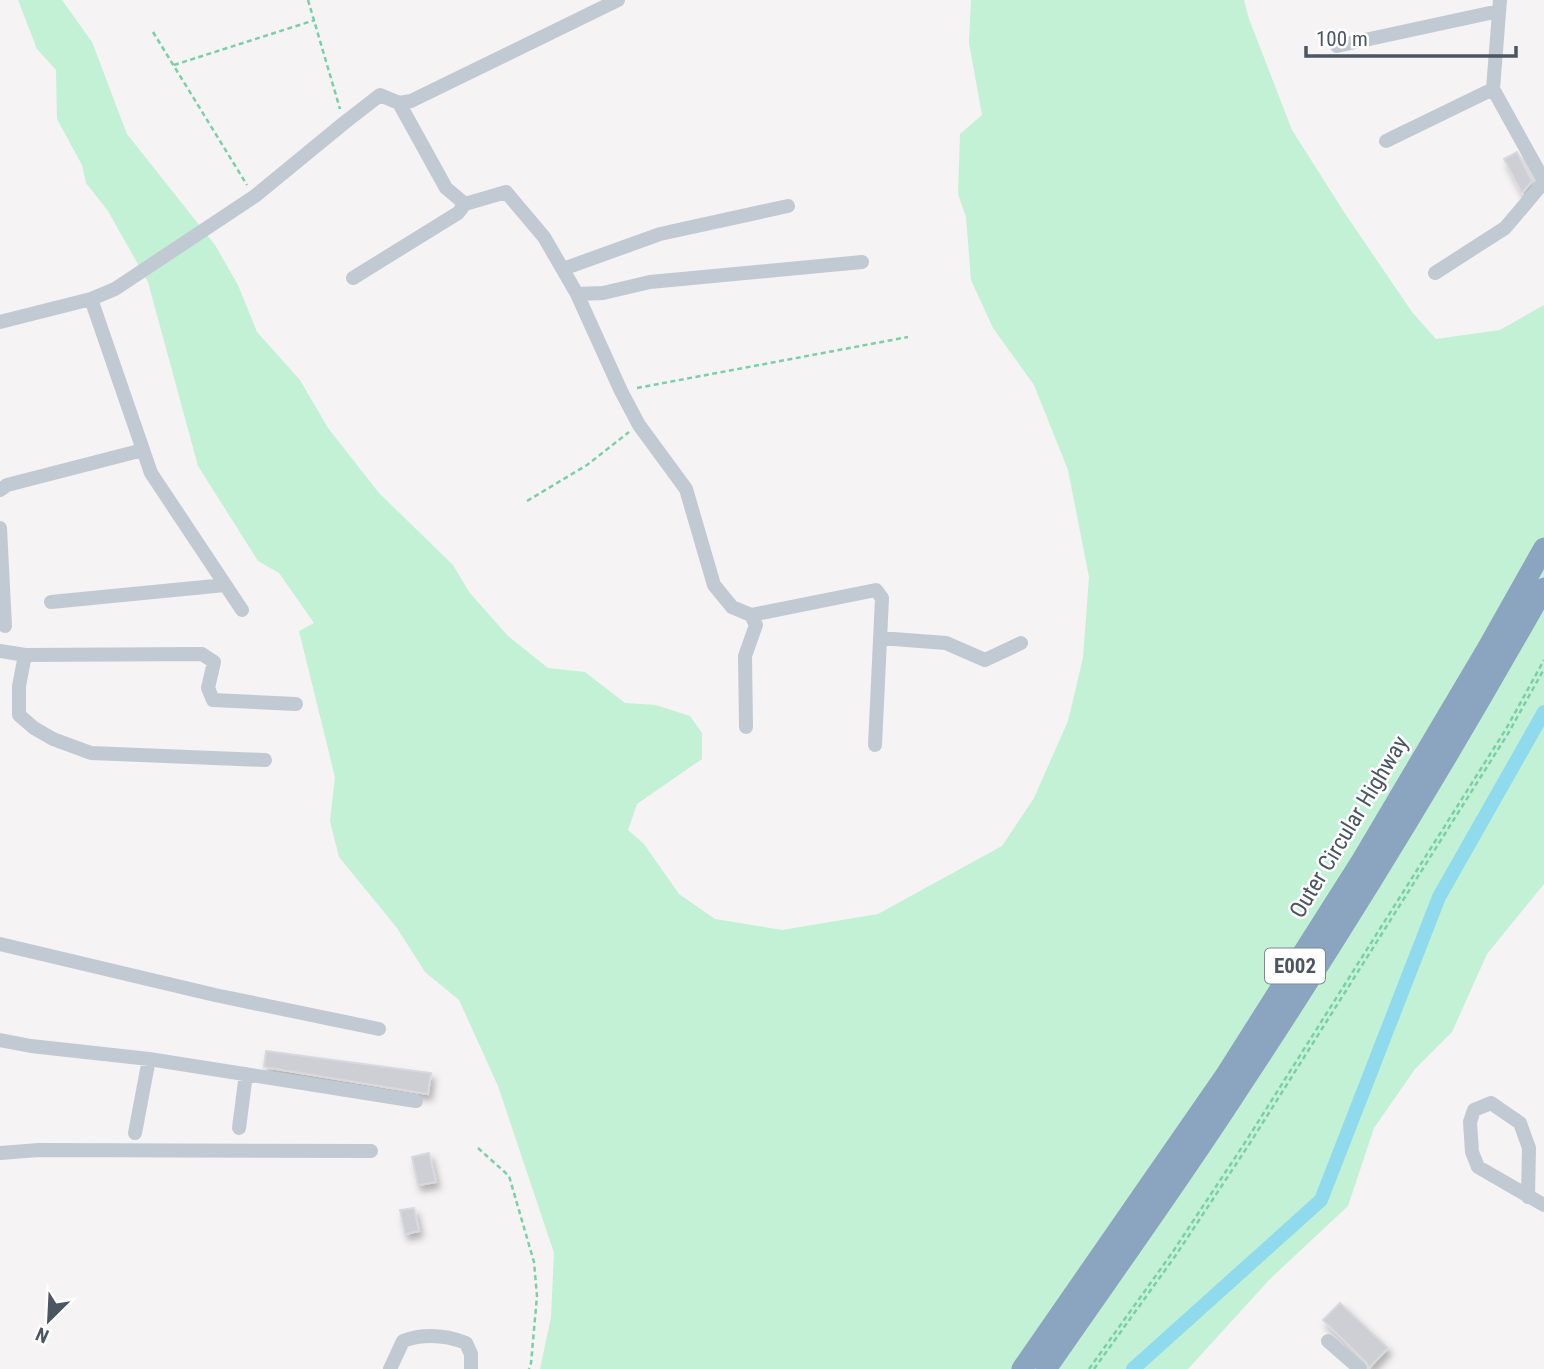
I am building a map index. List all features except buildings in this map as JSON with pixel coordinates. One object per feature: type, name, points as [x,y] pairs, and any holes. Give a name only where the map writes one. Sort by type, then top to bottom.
[{"type":"highway","name":"Outer Circular Highway","points":[[1022,1369],[1225,1076],[1362,860],[1488,649],[1544,548]]},
{"type":"highway","name":"Outer Circular Highway","points":[[1046,1369],[1248,1075],[1378,870],[1505,658],[1544,587]]},
{"type":"street","points":[[0,322],[91,299],[115,289],[255,196],[380,95],[399,103],[411,101],[618,0]]},
{"type":"street","points":[[1337,46],[1499,5],[1493,89],[1544,181],[1505,228],[1435,273]]},
{"type":"street","points":[[1386,141],[1493,89]]},
{"type":"street","points":[[399,103],[446,188],[465,204]]},
{"type":"street","points":[[352,278],[458,213],[465,204],[506,192],[544,237],[577,294],[639,425],[685,489],[714,585],[732,607],[751,615],[876,590],[882,598],[875,745]]},
{"type":"street","points":[[563,270],[660,234],[788,206]]},
{"type":"street","points":[[577,294],[603,293],[650,282],[862,261]]},
{"type":"street","points":[[91,299],[151,473],[242,610]]},
{"type":"street","points":[[0,490],[6,485],[143,450]]},
{"type":"street","points":[[0,528],[5,625]]},
{"type":"street","points":[[51,602],[225,585]]},
{"type":"street","points":[[746,727],[745,656],[756,625],[751,615]]},
{"type":"street","points":[[880,638],[946,643],[985,660],[1021,642]]},
{"type":"street","points":[[0,651],[24,655],[202,654],[214,662],[208,688],[213,700],[296,705]]},
{"type":"street","points":[[24,655],[19,686],[19,715],[53,739],[91,753],[265,760]]},
{"type":"street","points":[[0,944],[215,995],[379,1029]]},
{"type":"street","points":[[0,1041],[149,1059],[416,1101]]},
{"type":"street","points":[[135,1133],[149,1059]]},
{"type":"street","points":[[240,1128],[246,1074]]},
{"type":"street","points":[[1528,1196],[1529,1148],[1520,1123],[1491,1103],[1474,1110],[1470,1122],[1472,1152],[1478,1167],[1528,1196],[1544,1205]]},
{"type":"street","points":[[0,1153],[39,1150],[371,1151]]},
{"type":"street","points":[[390,1369],[403,1341],[424,1335],[449,1336],[466,1343],[471,1354],[471,1369]]},
{"type":"street","points":[[1328,1341],[1360,1369]]},
{"type":"path","points":[[308,0],[344,122]]},
{"type":"path","points":[[174,65],[315,20]]},
{"type":"path","points":[[153,32],[255,196]]},
{"type":"path","points":[[621,391],[908,337]]},
{"type":"path","points":[[527,501],[587,465],[639,425]]},
{"type":"path","points":[[1089,1369],[1172,1253],[1246,1141],[1506,729],[1544,660]]},
{"type":"path","points":[[1094,1369],[1176,1255],[1250,1143],[1509,732],[1544,668]]},
{"type":"path","points":[[478,1148],[509,1176],[534,1262],[537,1296],[529,1369]]},
{"type":"green space","points":[[18,0],[62,0],[92,42],[127,134],[215,245],[238,285],[257,332],[300,380],[328,428],[379,493],[453,565],[469,592],[508,636],[548,668],[585,672],[625,703],[656,705],[690,716],[702,733],[702,759],[637,804],[628,830],[644,844],[679,894],[715,919],[782,930],[878,914],[1002,846],[1034,798],[1068,721],[1083,658],[1089,577],[1068,470],[1034,385],[993,328],[971,280],[966,217],[958,194],[960,134],[982,115],[969,43],[971,0],[1244,0],[1292,130],[1412,312],[1436,339],[1500,330],[1544,305],[1544,884],[1487,954],[1452,1032],[1415,1069],[1374,1128],[1348,1206],[1270,1279],[1188,1369],[540,1369],[551,1317],[554,1253],[498,1086],[459,1000],[425,972],[397,928],[339,857],[330,821],[335,777],[299,631],[314,623],[279,573],[258,561],[198,466],[148,282],[108,211],[86,183],[82,165],[57,119],[56,70],[37,49]]},
{"type":"waterway","points":[[1133,1369],[1321,1200],[1439,897],[1544,712]]}]
